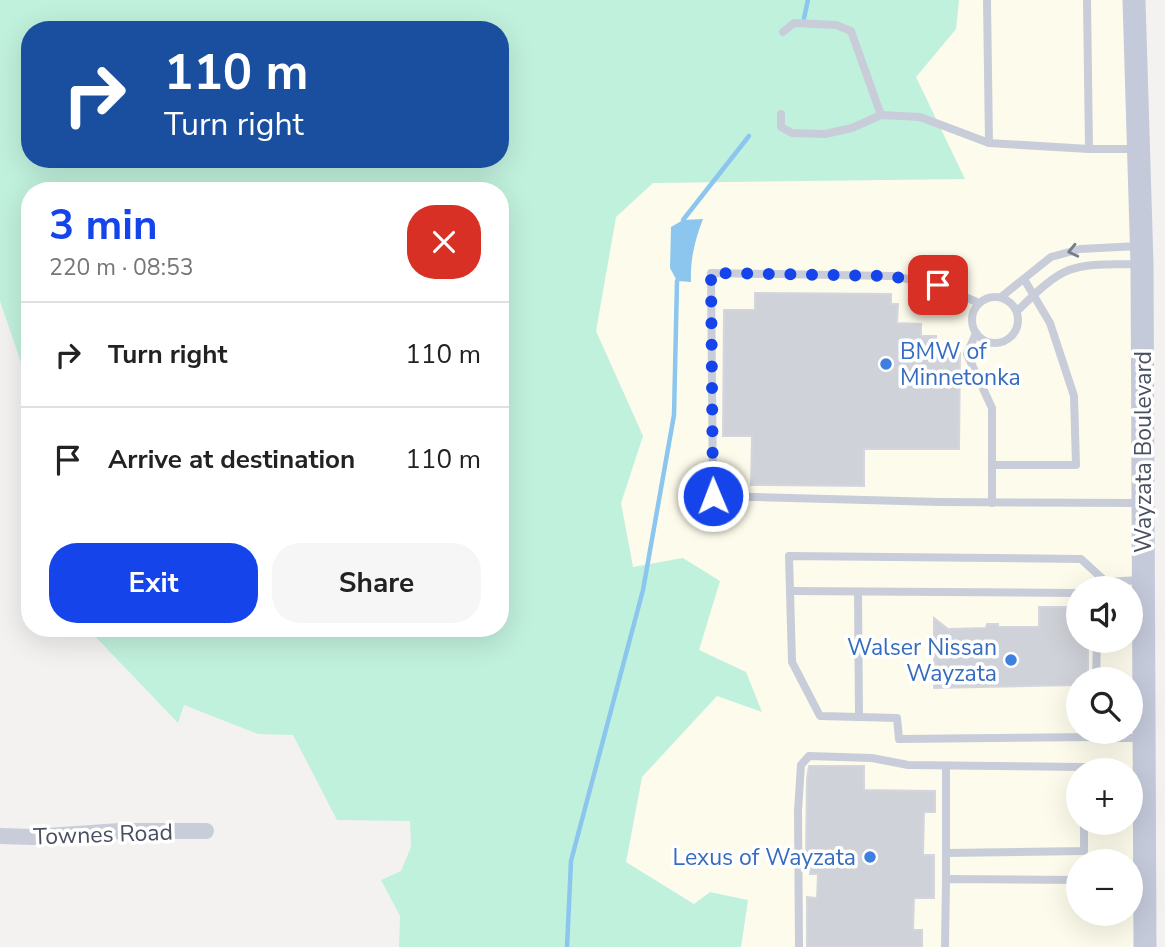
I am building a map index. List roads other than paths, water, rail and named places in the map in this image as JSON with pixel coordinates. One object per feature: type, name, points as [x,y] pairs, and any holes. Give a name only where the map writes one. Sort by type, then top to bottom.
[{"type":"street","name":"Wayzata Boulevard","points":[[1134,0],[1141,255],[1143,738]]},
{"type":"street","name":"Wayzata Boulevard","points":[[1143,744],[1141,880],[1145,947]]},
{"type":"street","name":"Townes Road","points":[[0,836],[205,831]]},
{"type":"lane","points":[[987,0],[989,143]]},
{"type":"lane","points":[[1087,0],[1089,149]]},
{"type":"lane","points":[[783,32],[794,23],[836,25],[851,31],[881,115]]},
{"type":"lane","points":[[781,114],[780,127],[792,133],[814,134],[852,128],[881,115],[920,117],[989,143],[1138,149]]},
{"type":"lane","points":[[1001,297],[1051,257],[1061,254],[1080,249],[1141,255]]},
{"type":"lane","points":[[1017,311],[1068,271],[1141,255]]},
{"type":"lane","points":[[979,303],[938,285],[891,276],[711,273],[713,496],[992,503],[1144,503]]},
{"type":"lane","points":[[992,465],[1076,465],[1074,396],[1050,323],[1024,279]]},
{"type":"lane","points":[[976,333],[988,342],[1003,342],[1018,326],[1017,311],[1008,300],[1001,297],[993,296],[979,303],[972,317],[976,333],[967,354],[992,408],[992,503]]},
{"type":"lane","points":[[1066,735],[899,739],[897,718],[820,716],[792,662],[789,556],[1081,559],[1095,576]]},
{"type":"lane","points":[[790,592],[1066,593]]},
{"type":"lane","points":[[858,592],[859,717]]},
{"type":"lane","points":[[799,947],[798,811],[801,765],[809,756],[873,758],[908,765],[1066,766]]},
{"type":"lane","points":[[946,766],[946,947]]},
{"type":"lane","points":[[946,853],[1084,851],[1084,835]]},
{"type":"lane","points":[[946,879],[1066,880]]},
{"type":"water","points":[[703,219],[691,265],[691,282],[677,281],[670,268],[671,227],[683,220]]},
{"type":"waterway","points":[[804,18],[808,0]]},
{"type":"waterway","points":[[683,220],[749,136]]},
{"type":"waterway","points":[[567,947],[571,861],[643,590],[674,415],[677,281]]},
{"type":"place","name":"BMW of Minnetonka","points":[[886,364]]},
{"type":"place","name":"Walser Nissan Wayzata","points":[[1011,660]]},
{"type":"place","name":"Lexus of Wayzata","points":[[870,857]]}]
